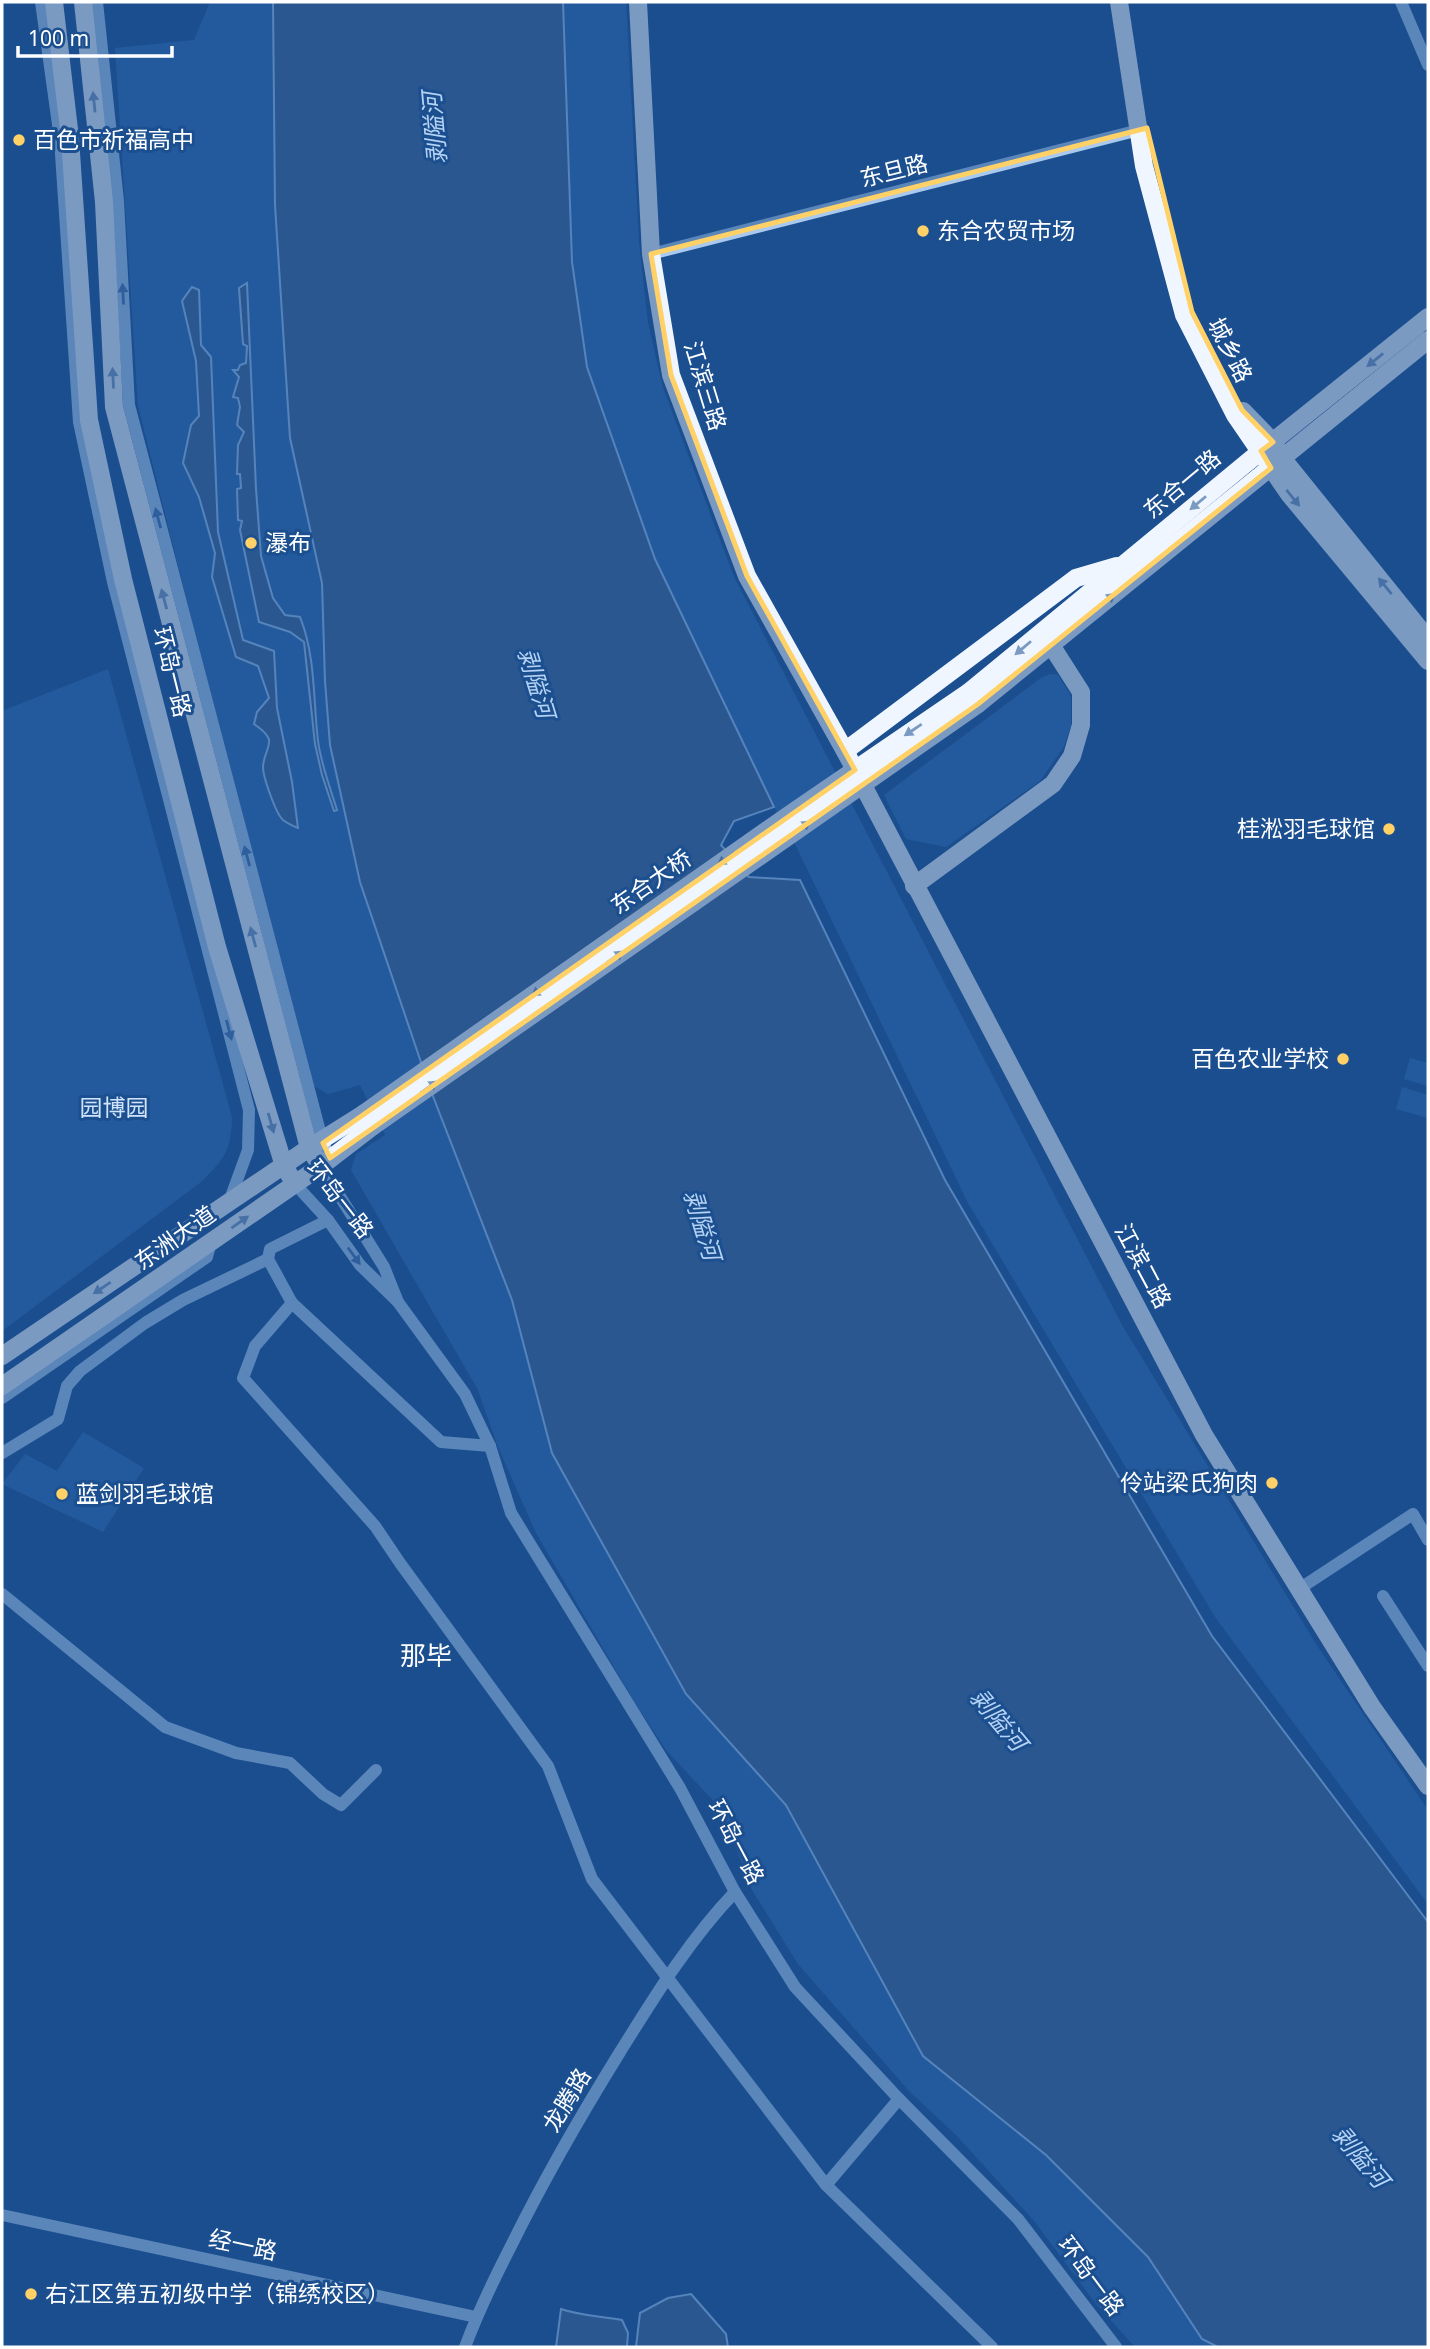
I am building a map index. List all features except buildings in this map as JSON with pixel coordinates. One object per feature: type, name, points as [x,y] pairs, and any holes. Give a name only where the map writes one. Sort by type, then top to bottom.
[{"type":"main road","name":"环岛一路","points":[[54,2],[70,138],[89,420],[123,579],[206,923],[217,947],[284,1166],[295,1184]]},
{"type":"main road","name":"环岛一路","points":[[83,2],[104,202],[114,407],[315,1144],[325,1162]]},
{"type":"main road","name":"江滨三路","points":[[639,2],[651,254],[671,375],[747,576],[845,751]]},
{"type":"main road","name":"城乡路","points":[[1119,2],[1143,130],[1192,312],[1242,410],[1267,446],[1289,494],[1428,660]]},
{"type":"main road","name":"城乡路","points":[[1128,2],[1143,130]]},
{"type":"main road","name":"东合一路","points":[[974,698],[1124,564],[1428,317]]},
{"type":"main road","name":"东合一路","points":[[974,698],[1051,645],[1428,340]]},
{"type":"main road","name":"城乡路","points":[[1276,463],[1428,639]]},
{"type":"main road","points":[[845,751],[1076,578],[1124,564]]},
{"type":"main road","points":[[914,886],[1053,784],[1072,756],[1081,725],[1081,692],[1051,645]]},
{"type":"main road","name":"东合大桥","points":[[368,1120],[781,820],[974,698]]},
{"type":"main road","name":"江滨二路","points":[[845,751],[1204,1435],[1372,1707],[1428,1786]]},
{"type":"main road","name":"东洲大道","points":[[2,1356],[315,1144],[368,1120]]},
{"type":"main road","name":"东洲大道","points":[[2,1386],[295,1184],[325,1162],[368,1120]]},
{"type":"main road","points":[[168,1243],[181,1263]]},
{"type":"street","points":[[41,2],[60,139],[79,422],[113,582],[206,923],[249,1110],[248,1150],[229,1202]]},
{"type":"street","points":[[97,2],[118,201],[129,405],[315,1144]]},
{"type":"street","points":[[1401,2],[1428,65]]},
{"type":"street","name":"东旦路","points":[[651,254],[1143,130]]},
{"type":"street","name":"环岛一路","points":[[325,1162],[384,1266],[398,1302]]},
{"type":"street","name":"环岛一路","points":[[295,1184],[328,1220],[360,1265],[398,1302],[465,1394],[489,1446],[511,1513],[680,1788],[734,1892],[795,1987],[899,2099],[1018,2219],[1116,2347]]},
{"type":"street","points":[[328,1220],[270,1249],[268,1259],[292,1303],[441,1442],[489,1446]]},
{"type":"street","points":[[2,1398],[207,1257],[211,1242]]},
{"type":"street","points":[[2,1453],[58,1419],[67,1386],[80,1371],[145,1323],[183,1300],[268,1259]]},
{"type":"street","points":[[292,1303],[255,1346],[243,1378],[376,1526],[548,1766],[592,1879],[825,2185],[992,2347]]},
{"type":"street","points":[[1299,1588],[1413,1514],[1428,1540]]},
{"type":"street","points":[[2,1594],[165,1727],[236,1753],[289,1763],[323,1794],[341,1805],[376,1770]]},
{"type":"street","points":[[1383,1596],[1428,1666]]},
{"type":"street","name":"龙腾路","points":[[465,2347],[476,2317],[544,2180],[604,2078],[667,1978],[709,1919],[734,1892]]},
{"type":"street","points":[[825,2185],[899,2099]]},
{"type":"street","name":"经一路","points":[[2,2215],[476,2317]]},
{"type":"highlighted area","points":[[1147,128],[1192,312],[1242,410],[1273,442],[1261,451],[1271,468],[978,704],[330,1158],[323,1143],[855,770],[747,576],[671,375],[651,254]]},
{"type":"green space","points":[[210,2],[273,2],[275,205],[290,438],[322,583],[330,745],[360,882],[436,1104],[512,1300],[552,1453],[686,1694],[786,1805],[923,2056],[1046,2155],[1148,2257],[1202,2338],[1218,2347],[1135,2347],[1096,2304],[1035,2222],[956,2135],[910,2092],[798,1964],[752,1890],[721,1809],[666,1750],[635,1703],[536,1533],[498,1447],[478,1390],[351,1170],[356,1154],[385,1135],[360,1085],[328,1094],[314,1086],[138,406],[115,48],[194,40]]},
{"type":"green space","points":[[563,2],[626,2],[639,242],[648,323],[663,388],[734,577],[1122,1325],[1316,1644],[1428,1810],[1428,1904],[1215,1617],[968,1203],[655,559],[587,367],[572,262]]},
{"type":"green space","name":"园博园","points":[[108,669],[232,1117],[230,1138],[221,1160],[201,1182],[2,1331],[2,711]]},
{"type":"green space","points":[[1050,674],[1058,675],[1071,696],[1071,726],[1063,748],[1040,781],[946,847],[906,839],[884,795]]},
{"type":"green space","points":[[1410,1058],[1428,1063],[1428,1086],[1404,1079]]},
{"type":"green space","points":[[1402,1087],[1428,1095],[1428,1118],[1396,1109]]},
{"type":"green space","points":[[83,1432],[144,1468],[103,1532],[2,1484],[25,1454],[57,1471]]},
{"type":"water","name":"剥隘河","points":[[273,2],[563,2],[572,262],[587,367],[655,559],[774,807],[734,821],[721,845],[749,877],[800,880],[945,1180],[1212,1636],[1428,1922],[1428,2347],[1218,2347],[1202,2339],[1148,2257],[1046,2155],[923,2056],[786,1805],[686,1694],[552,1453],[512,1300],[429,1086],[360,882],[330,745],[322,583],[290,438],[275,205]]},
{"type":"water","name":"瀑布","points":[[247,283],[261,556],[273,598],[285,615],[300,617],[305,632],[311,663],[318,741],[337,810],[334,811],[315,744],[304,642],[290,632],[259,622],[240,530],[242,521],[238,520],[237,489],[241,488],[240,474],[237,474],[238,445],[244,432],[237,425],[240,407],[238,398],[233,397],[239,377],[233,370],[238,370],[240,365],[246,363],[247,346],[243,344],[239,288]]},
{"type":"water","points":[[192,287],[199,290],[201,345],[211,357],[218,532],[243,640],[274,651],[277,708],[298,828],[280,816],[267,787],[263,767],[269,740],[254,724],[257,712],[269,698],[258,666],[236,657],[212,577],[215,553],[199,497],[183,463],[191,425],[199,416],[196,361],[182,301]]},
{"type":"water","points":[[691,2294],[726,2334],[728,2347],[636,2347],[640,2313],[668,2298]]},
{"type":"water","points":[[561,2309],[622,2320],[628,2333],[627,2347],[556,2347]]},
{"type":"place","name":"百色市祈福高中","points":[[19,140]]},
{"type":"place","name":"东合农贸市场","points":[[923,231]]},
{"type":"place","name":"瀑布","points":[[251,543]]},
{"type":"place","name":"桂淞羽毛球馆","points":[[1389,829]]},
{"type":"place","name":"百色农业学校","points":[[1343,1059]]},
{"type":"place","name":"伶站梁氏狗肉","points":[[1272,1483]]},
{"type":"place","name":"蓝剑羽毛球馆","points":[[62,1494]]},
{"type":"place","name":"右江区第五初级中学（锦绣校区）","points":[[31,2294]]},
{"type":"district","name":"那毕","points":[[426,1656]]}]
